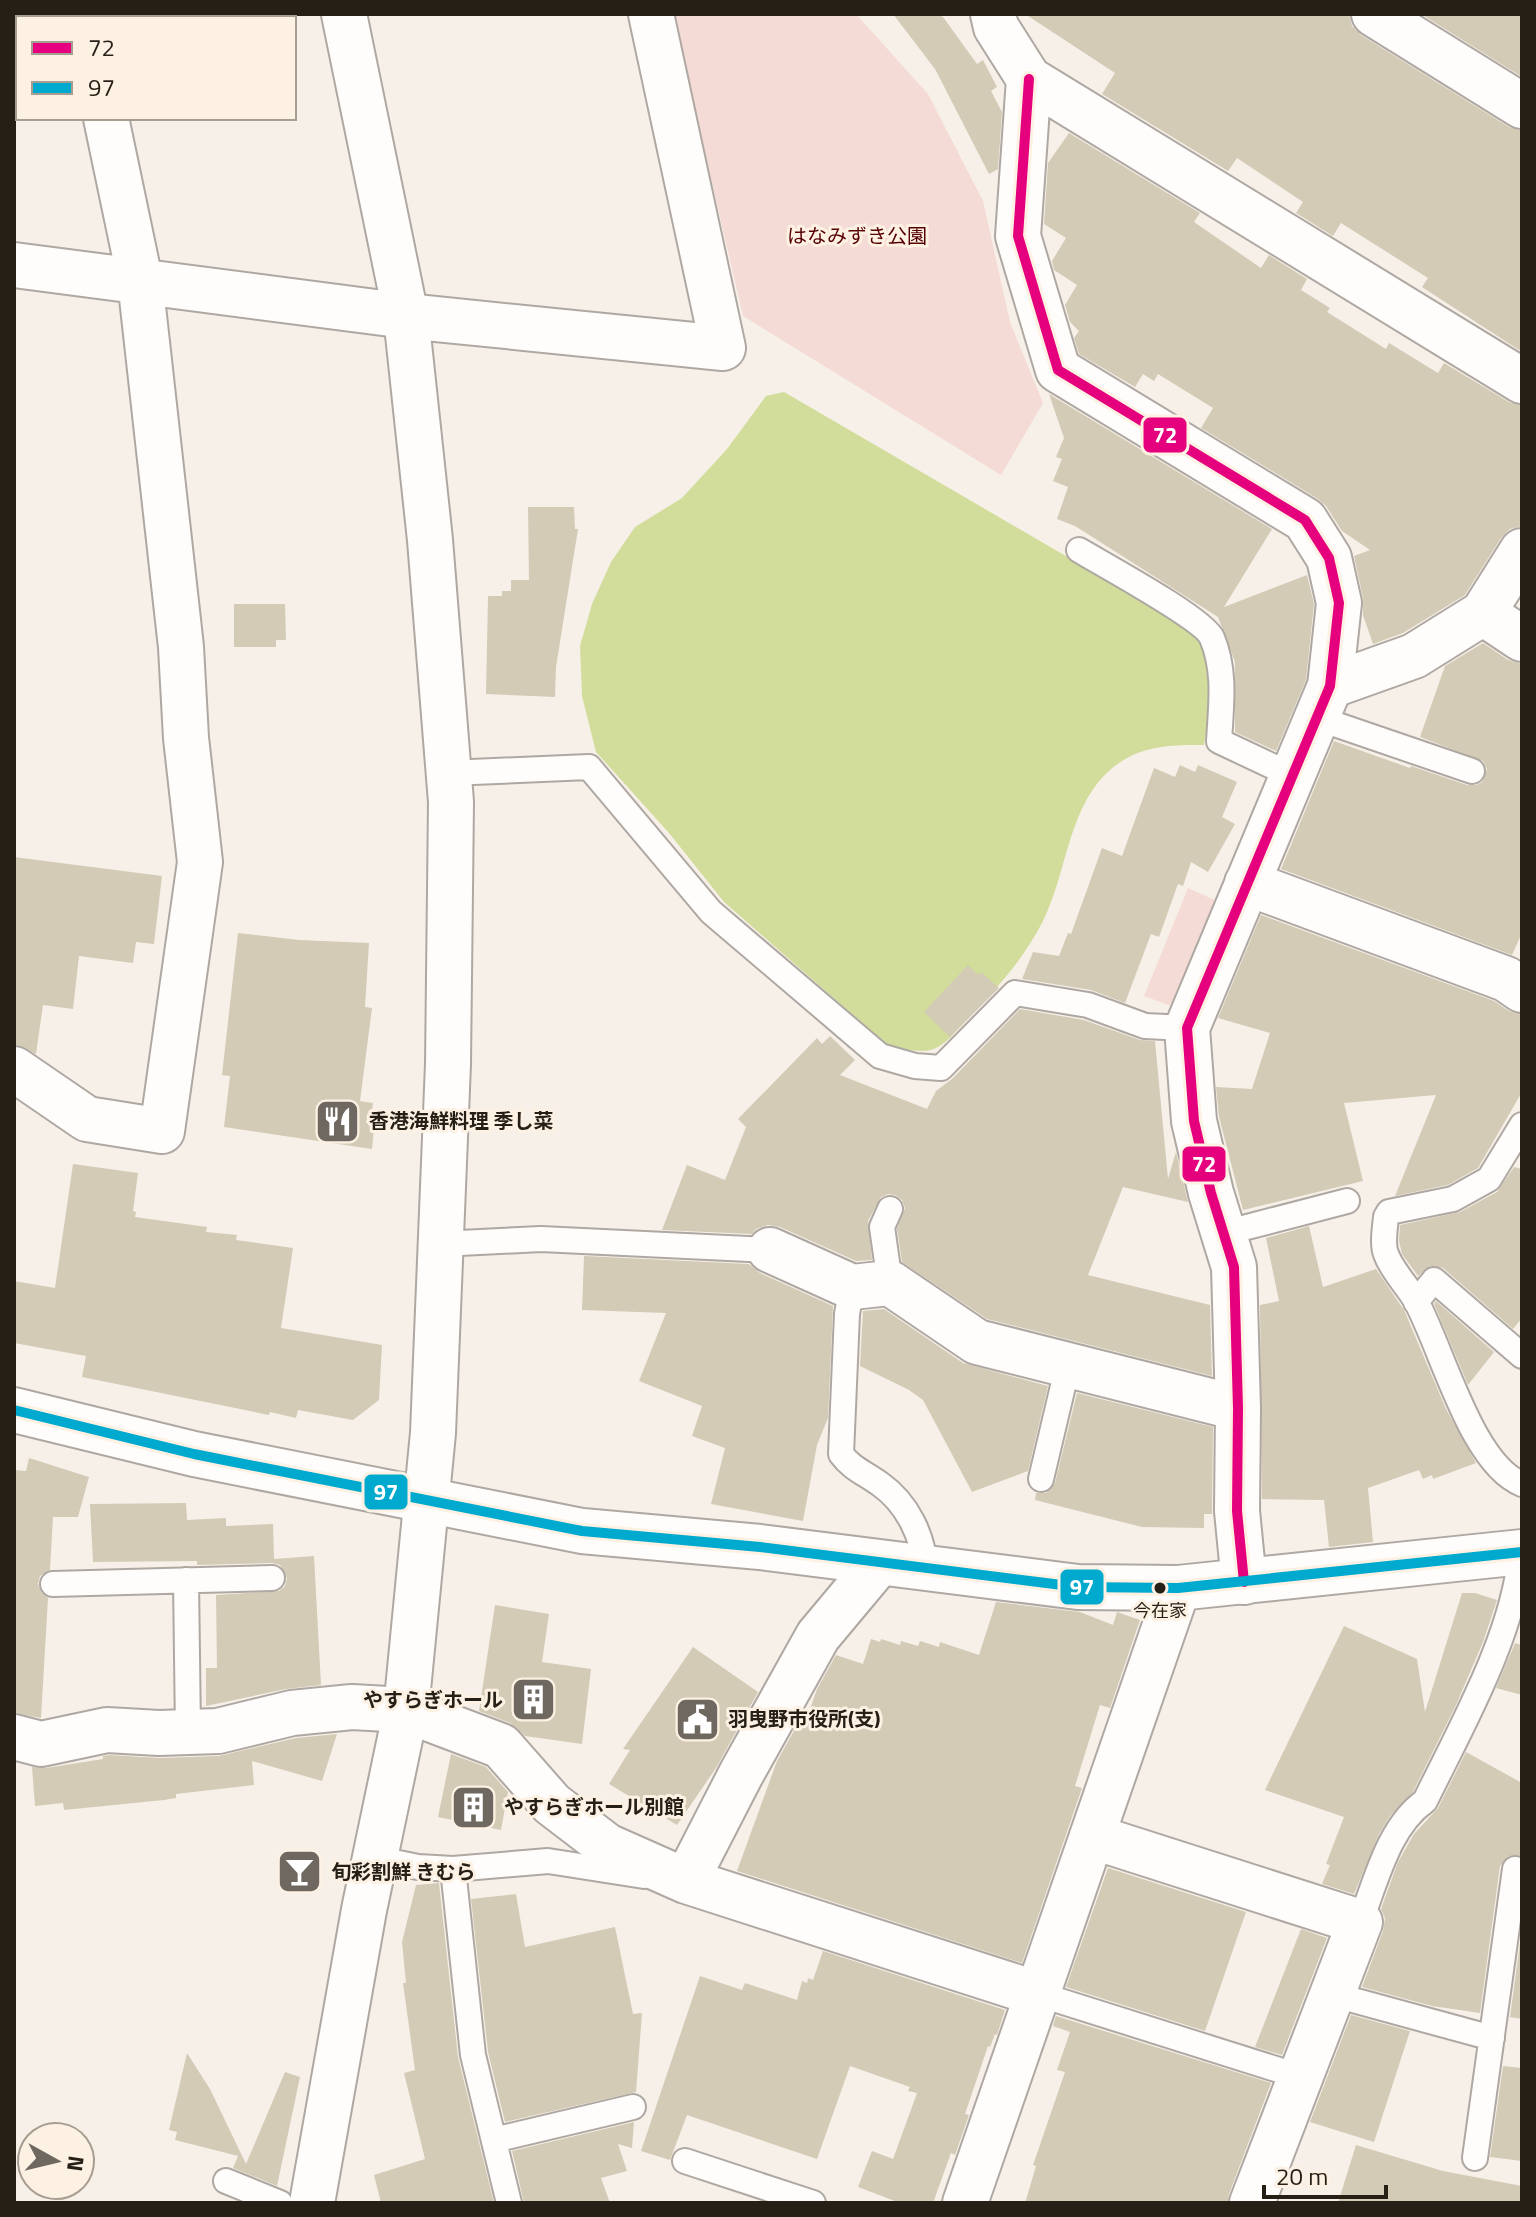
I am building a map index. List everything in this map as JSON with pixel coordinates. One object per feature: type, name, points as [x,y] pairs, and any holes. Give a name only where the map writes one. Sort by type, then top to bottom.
[{"type":"street","points":[[312,2203],[374,1858],[406,1710],[428,1499],[448,1064],[451,802],[430,540],[406,316],[344,14]]},
{"type":"street","points":[[14,265],[406,316],[723,348],[651,14]]},
{"type":"street","points":[[993,14],[996,27],[1029,79],[1522,381]]},
{"type":"street","points":[[1374,14],[1522,106]]},
{"type":"street","points":[[1029,79],[1018,236],[1058,370],[1305,520],[1329,558],[1339,603],[1324,702],[1187,1028],[1194,1121],[1211,1193],[1234,1267],[1237,1511],[1244,1582]]},
{"type":"street","points":[[14,1069],[87,1119],[162,1131],[200,862],[186,738],[181,647],[140,280],[106,120]]},
{"type":"street","points":[[1324,702],[1414,656],[1483,613],[1522,551]]},
{"type":"street","points":[[1483,613],[1522,639]]},
{"type":"street","points":[[1247,883],[1517,976]]},
{"type":"street","points":[[770,1250],[871,1285],[977,1342],[1238,1408]]},
{"type":"street","points":[[14,1410],[194,1454],[582,1531],[760,1547],[1078,1587],[1178,1588],[1522,1551]]},
{"type":"street","points":[[686,1881],[818,1636],[879,1563]]},
{"type":"street","points":[[965,2203],[1178,1588]]},
{"type":"street","points":[[14,1737],[41,1744],[107,1730],[218,1731],[292,1713],[352,1707],[406,1710],[501,1746],[552,1804],[607,1846],[686,1881],[1038,1994]]},
{"type":"street","points":[[1094,1837],[1360,1922],[1298,2076],[1252,2203]]},
{"type":"lane","points":[[1079,550],[1186,615],[1211,634],[1222,674],[1219,741],[1293,776]]},
{"type":"lane","points":[[1324,702],[1472,771]]},
{"type":"lane","points":[[449,773],[589,767],[711,912],[880,1056],[915,1066],[941,1068],[1015,993],[1088,1005],[1145,1026],[1187,1028]]},
{"type":"lane","points":[[1522,1125],[1489,1179],[1453,1199],[1389,1212],[1386,1217],[1385,1252],[1416,1302],[1483,1447],[1507,1478],[1522,1484]]},
{"type":"lane","points":[[1224,1233],[1347,1201]]},
{"type":"lane","points":[[890,1209],[882,1227],[871,1285],[847,1314],[841,1454],[850,1467],[882,1485],[913,1521],[924,1550],[925,1570]]},
{"type":"lane","points":[[440,1244],[541,1239],[770,1250]]},
{"type":"lane","points":[[1416,1302],[1434,1280],[1522,1356]]},
{"type":"lane","points":[[1041,1479],[1068,1365]]},
{"type":"lane","points":[[1360,1922],[1391,1845],[1410,1811],[1425,1801],[1490,1667],[1519,1575],[1522,1551]]},
{"type":"lane","points":[[53,1584],[272,1578]]},
{"type":"lane","points":[[186,1580],[188,1732]]},
{"type":"lane","points":[[374,1858],[418,1867],[453,1869],[548,1861],[686,1881]]},
{"type":"lane","points":[[453,1869],[473,2055],[509,2203]]},
{"type":"lane","points":[[1475,2158],[1515,1869]]},
{"type":"lane","points":[[1038,1994],[1298,2076]]},
{"type":"lane","points":[[1331,1994],[1492,2038]]},
{"type":"lane","points":[[494,2140],[633,2107]]},
{"type":"lane","points":[[685,2161],[813,2203]]},
{"type":"lane","points":[[226,2181],[280,2203]]},
{"type":"green space","name":"はなみずき公園","points":[[673,14],[856,14],[928,94],[983,201],[1010,322],[1043,403],[1001,475],[743,316]]},
{"type":"green space","points":[[1188,888],[1219,902],[1174,1007],[1144,996]]},
{"type":"shaded area","points":[[784,392],[1205,637],[1214,671],[1204,745],[1172,746],[1141,752],[1122,761],[1104,776],[1080,813],[1052,901],[1028,947],[952,1036],[928,1051],[886,1044],[724,902],[669,833],[596,752],[582,696],[580,646],[592,604],[611,562],[635,527],[682,498],[727,449],[766,396]]},
{"type":"building","points":[[893,14],[936,14],[943,17],[977,64],[983,60],[997,87],[991,91],[1002,112],[998,169],[989,174],[935,69]]},
{"type":"building","points":[[1025,14],[1349,14],[1352,26],[1361,35],[1509,127],[1522,131],[1522,352],[1422,287],[1428,278],[1341,223],[1333,236],[1296,213],[1303,202],[1237,158],[1228,171],[1102,94],[1115,73]]},
{"type":"building","points":[[1421,14],[1522,14],[1522,77]]},
{"type":"building","points":[[1069,133],[1200,213],[1194,222],[1261,268],[1269,255],[1307,279],[1301,290],[1330,308],[1327,312],[1386,349],[1389,343],[1438,373],[1444,363],[1509,402],[1522,406],[1522,526],[1510,529],[1501,538],[1465,595],[1403,633],[1373,644],[1363,615],[1363,598],[1354,556],[1370,550],[1342,531],[1326,506],[1201,428],[1213,408],[1158,374],[1154,381],[1143,374],[1135,387],[1079,354],[1074,338],[1079,331],[1070,322],[1065,305],[1077,285],[1054,270],[1052,261],[1066,238],[1044,224],[1048,163]]},
{"type":"building","points":[[1049,394],[1272,529],[1224,607],[1307,575],[1314,604],[1306,680],[1276,751],[1235,732],[1235,662],[1218,617],[1075,526],[1057,519],[1068,487],[1053,481],[1062,459],[1056,457],[1064,438]]},
{"type":"building","points":[[528,507],[574,507],[575,529],[578,529],[556,667],[555,697],[486,694],[488,596],[502,596],[502,591],[511,591],[511,580],[529,580]]},
{"type":"building","points":[[234,604],[285,604],[286,640],[276,640],[276,647],[234,647]]},
{"type":"building","points":[[1483,643],[1508,660],[1522,664],[1522,933],[1512,955],[1281,869],[1334,741],[1467,785],[1482,782],[1487,769],[1483,761],[1420,737],[1445,666]]},
{"type":"building","points":[[1180,765],[1195,772],[1198,765],[1237,782],[1222,817],[1235,824],[1208,872],[1191,862],[1183,886],[1178,884],[1159,937],[1151,934],[1125,1003],[1091,990],[1022,979],[1033,952],[1059,956],[1068,933],[1071,934],[1102,848],[1122,856],[1154,768],[1175,777]]},
{"type":"building","points":[[14,857],[162,876],[154,944],[136,942],[133,963],[79,956],[73,1009],[43,1005],[36,1054],[14,1044]]},
{"type":"building","points":[[1261,915],[1494,1001],[1522,1015],[1522,1092],[1478,1168],[1448,1185],[1395,1196],[1436,1095],[1344,1103],[1363,1181],[1243,1210],[1219,1117],[1216,1087],[1252,1089],[1270,1033],[1218,1018]]},
{"type":"building","points":[[238,933],[369,943],[365,1007],[372,1008],[360,1101],[373,1103],[372,1149],[224,1127],[230,1076],[222,1075]]},
{"type":"building","points":[[968,965],[999,988],[950,1037],[924,1012]]},
{"type":"building","points":[[1020,1009],[1084,1020],[1140,1040],[1155,1041],[1168,1179],[1176,1152],[1188,1202],[1123,1187],[1088,1275],[1210,1305],[1212,1376],[987,1319],[902,1262],[897,1229],[905,1208],[902,1200],[895,1195],[881,1197],[868,1221],[872,1260],[856,1261],[780,1227],[768,1225],[752,1234],[662,1230],[687,1165],[725,1180],[746,1127],[738,1119],[817,1038],[822,1044],[830,1036],[855,1060],[840,1075],[927,1109],[936,1091],[952,1079]]},
{"type":"building","points":[[73,1164],[138,1173],[133,1211],[136,1212],[135,1217],[207,1227],[206,1232],[237,1235],[236,1240],[293,1248],[281,1328],[382,1345],[379,1400],[353,1420],[298,1410],[296,1418],[270,1412],[269,1415],[82,1377],[86,1356],[14,1343],[14,1281],[55,1288]]},
{"type":"building","points":[[1514,1167],[1522,1169],[1522,1318],[1513,1329],[1443,1268],[1430,1266],[1418,1276],[1402,1254],[1399,1241],[1400,1225],[1460,1212],[1497,1192]]},
{"type":"building","points":[[1309,1226],[1323,1287],[1376,1269],[1404,1310],[1446,1409],[1476,1463],[1433,1479],[1432,1475],[1423,1479],[1419,1470],[1368,1488],[1373,1542],[1329,1547],[1324,1500],[1262,1499],[1260,1305],[1279,1301],[1266,1238]]},
{"type":"building","points":[[584,1256],[749,1264],[760,1273],[833,1306],[828,1418],[817,1445],[803,1521],[711,1504],[725,1448],[692,1436],[702,1406],[639,1381],[666,1313],[582,1310]]},
{"type":"building","points":[[1436,1301],[1494,1352],[1468,1385],[1434,1304]]},
{"type":"building","points":[[884,1309],[963,1363],[1048,1386],[1028,1471],[972,1492],[923,1400],[860,1366],[863,1311]]},
{"type":"building","points":[[1077,1393],[1213,1427],[1212,1514],[1204,1514],[1204,1528],[1142,1527],[1035,1500],[1036,1493],[1046,1493],[1055,1483]]},
{"type":"building","points":[[29,1458],[89,1477],[78,1517],[53,1517],[50,1570],[40,1576],[38,1584],[48,1598],[41,1718],[14,1713],[14,1470],[26,1471]]},
{"type":"building","points":[[186,1503],[187,1520],[226,1518],[226,1526],[273,1524],[274,1559],[314,1556],[321,1685],[206,1706],[206,1668],[217,1668],[216,1595],[279,1591],[285,1586],[287,1578],[280,1565],[197,1565],[197,1561],[93,1562],[90,1504]]},
{"type":"building","points":[[1462,1593],[1475,1593],[1497,1600],[1456,1705],[1413,1792],[1390,1816],[1379,1834],[1354,1894],[1322,1884],[1330,1865],[1326,1864],[1344,1817],[1265,1790],[1344,1626],[1417,1659],[1425,1712]]},
{"type":"building","points":[[996,1602],[1080,1612],[1113,1625],[1117,1612],[1140,1620],[1110,1708],[1100,1705],[1075,1786],[1082,1788],[1022,1963],[737,1871],[777,1761],[800,1720],[805,1724],[817,1689],[836,1655],[863,1664],[871,1639],[880,1642],[881,1639],[918,1646],[920,1641],[939,1647],[940,1642],[979,1655]]},
{"type":"building","points":[[495,1605],[549,1614],[542,1662],[591,1669],[582,1744],[525,1736],[510,1723],[479,1711]]},
{"type":"building","points":[[1515,1643],[1522,1645],[1522,1695],[1496,1688]]},
{"type":"building","name":"羽曳野市役所(支)","points":[[693,1647],[758,1692],[716,1768],[677,1825],[609,1784],[630,1750],[623,1749]]},
{"type":"building","points":[[337,1734],[322,1781],[252,1761],[254,1785],[176,1794],[176,1798],[164,1800],[64,1810],[63,1803],[35,1806],[32,1767],[46,1768],[103,1759],[103,1756],[109,1755],[160,1758],[219,1756],[296,1738]]},
{"type":"building","points":[[1466,1752],[1522,1783],[1522,1856],[1509,1856],[1500,1866],[1480,2013],[1432,2006],[1362,1987],[1383,1931],[1385,1918],[1381,1909],[1398,1862],[1414,1834],[1438,1808]]},
{"type":"building","name":"やすらぎホール別館","points":[[451,1754],[486,1767],[508,1792],[501,1830],[438,1817]]},
{"type":"building","points":[[1108,1868],[1246,1912],[1205,2031],[1066,1987]]},
{"type":"building","points":[[439,1883],[458,2057],[494,2203],[381,2203],[374,2175],[425,2159],[404,2073],[415,2070],[403,1983],[406,1983],[402,1942],[416,1885]]},
{"type":"building","points":[[516,1894],[525,1947],[615,1927],[633,2014],[642,2013],[636,2092],[505,2122],[488,2052],[471,1899]]},
{"type":"building","points":[[1522,1928],[1522,2019],[1510,2017]]},
{"type":"building","points":[[1301,1929],[1327,1938],[1282,2055],[1255,2047]]},
{"type":"building","points":[[823,1951],[1005,2010],[997,2035],[988,2046],[955,2155],[951,2153],[933,2203],[900,2203],[858,2187],[872,2151],[893,2159],[917,2093],[908,2091],[910,2087],[850,2066],[817,2159],[687,2115],[670,2160],[641,2151],[700,1976],[742,1990],[745,1983],[797,2000],[802,1981],[807,1983],[808,1978],[813,1980]]},
{"type":"building","points":[[1351,2015],[1410,2031],[1374,2142],[1310,2122]]},
{"type":"building","points":[[1056,2016],[1271,2083],[1228,2203],[1025,2203],[1036,2166],[1033,2165],[1065,2072],[1057,2070],[1070,2032],[1053,2026]]},
{"type":"building","points":[[187,2053],[210,2089],[246,2164],[285,2072],[300,2077],[277,2186],[233,2168],[238,2156],[175,2140],[177,2132],[169,2130]]},
{"type":"building","points":[[1503,2066],[1522,2068],[1522,2161],[1490,2157]]},
{"type":"building","points":[[634,2122],[632,2148],[618,2144],[627,2171],[601,2178],[610,2203],[524,2203],[512,2151]]},
{"type":"building","points":[[1356,2145],[1443,2171],[1522,2186],[1522,2203],[1338,2203]]},
{"type":"transit line","name":"72","points":[[1029,79],[1018,236],[1058,370],[1305,520],[1329,558],[1339,603],[1330,686],[1187,1028],[1194,1121],[1211,1193],[1234,1267],[1237,1511],[1244,1582]]},
{"type":"transit line","name":"97","points":[[14,1410],[194,1454],[582,1531],[760,1547],[1078,1587],[1178,1588],[1522,1552]]},
{"type":"place","name":"香港海鮮料理 季し菜","points":[[338,1121]]},
{"type":"place","name":"今在家","points":[[1160,1588]]},
{"type":"place","name":"やすらぎホール","points":[[534,1700]]},
{"type":"place","name":"羽曳野市役所(支)","points":[[697,1719]]},
{"type":"place","name":"やすらぎホール別館","points":[[473,1807]]},
{"type":"place","name":"旬彩割鮮 きむら","points":[[300,1872]]}]
